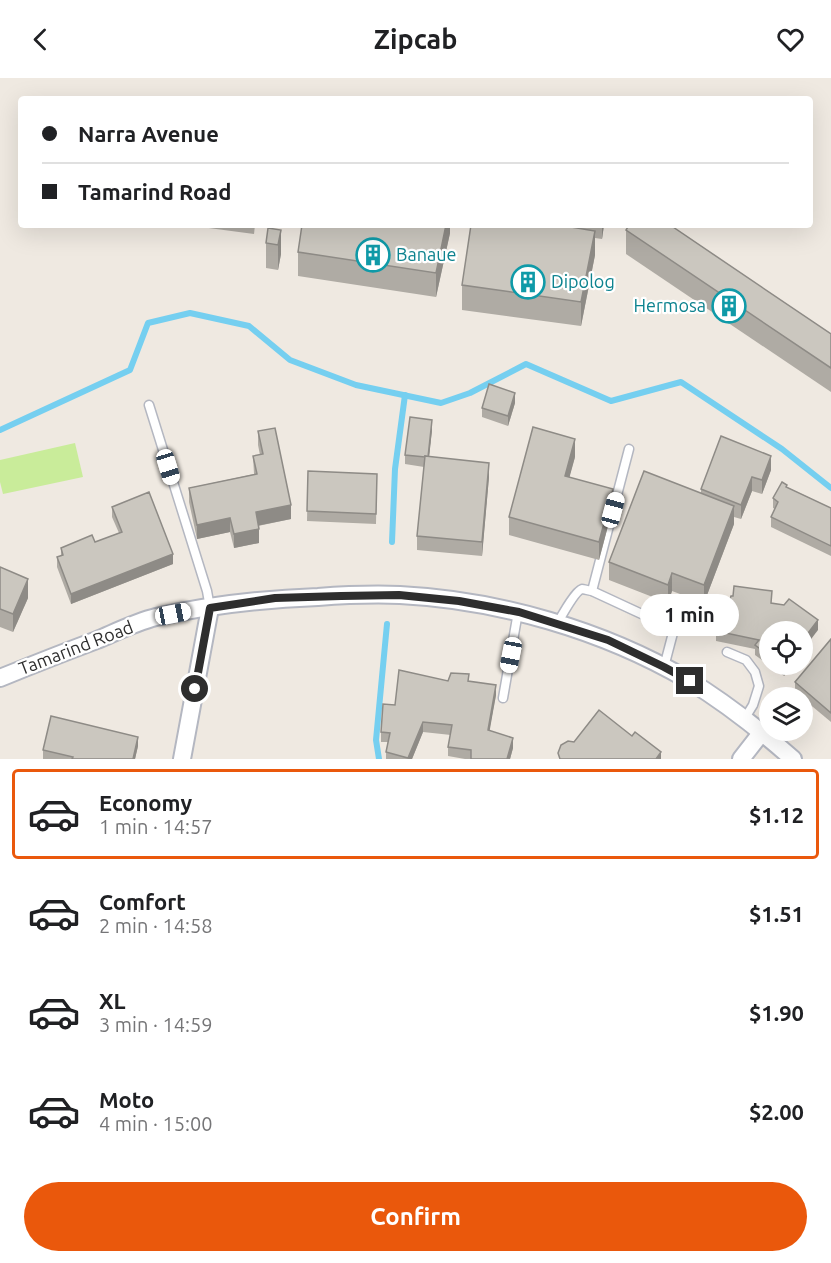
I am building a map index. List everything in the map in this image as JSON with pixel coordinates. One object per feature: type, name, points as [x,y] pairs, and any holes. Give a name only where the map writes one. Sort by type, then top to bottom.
[{"type":"street","name":"Tamarind Road","points":[[0,678],[155,618],[275,598],[399,595],[459,601],[519,612],[608,640],[690,681],[759,730]]},
{"type":"street","points":[[182,759],[210,608]]},
{"type":"street","points":[[741,759],[759,736]]},
{"type":"street","name":"Tamarind Road","points":[[772,741],[793,759]]},
{"type":"lane","points":[[148,405],[207,591],[210,608]]},
{"type":"lane","points":[[592,591],[629,449]]},
{"type":"lane","points":[[557,624],[573,599],[583,589],[674,628]]},
{"type":"lane","points":[[664,667],[674,628],[702,608]]},
{"type":"lane","points":[[503,698],[519,612]]},
{"type":"lane","points":[[727,652],[746,660],[755,672],[759,686],[753,705],[745,718]]},
{"type":"green space","points":[[75,443],[83,477],[3,494],[0,482],[0,460]]},
{"type":"building","points":[[268,228],[281,230],[278,245],[266,243]]},
{"type":"building","points":[[302,228],[445,228],[436,273],[298,252]]},
{"type":"building","name":"Dipolog","points":[[471,228],[577,228],[595,231],[581,302],[462,285]]},
{"type":"building","points":[[627,228],[674,228],[831,334],[831,368],[626,230]]},
{"type":"building","points":[[489,384],[515,393],[508,416],[482,408]]},
{"type":"building","points":[[410,417],[432,420],[428,457],[405,455]]},
{"type":"building","points":[[533,427],[575,439],[565,476],[613,489],[599,542],[509,517]]},
{"type":"building","points":[[275,428],[291,505],[256,512],[259,529],[234,534],[230,518],[197,525],[189,488],[257,474],[253,456],[263,454],[258,431]]},
{"type":"building","points":[[721,436],[771,456],[762,480],[752,477],[741,505],[701,489]]},
{"type":"building","points":[[425,456],[489,463],[482,542],[417,536]]},
{"type":"building","points":[[308,471],[377,474],[376,514],[307,511]]},
{"type":"building","points":[[644,471],[734,506],[704,585],[672,573],[668,585],[609,562]]},
{"type":"building","points":[[782,482],[787,485],[786,487],[831,508],[831,546],[771,517],[778,502],[773,498]]},
{"type":"building","points":[[149,492],[173,554],[71,594],[57,557],[63,555],[61,548],[92,535],[95,542],[122,532],[112,507]]},
{"type":"building","points":[[0,567],[28,579],[13,614],[0,609]]},
{"type":"building","points":[[734,586],[772,591],[771,603],[784,605],[789,599],[818,620],[813,627],[813,621],[759,621],[759,640],[716,631],[721,598],[730,599],[733,596]]},
{"type":"building","points":[[831,639],[831,713],[813,698],[813,687],[801,687],[795,682],[801,675],[813,675],[813,660]]},
{"type":"building","points":[[399,670],[448,681],[451,673],[469,674],[468,681],[496,685],[488,730],[513,738],[507,759],[471,759],[471,750],[448,747],[452,725],[423,722],[408,758],[386,752],[390,733],[381,732],[383,704],[395,705]]},
{"type":"building","points":[[599,710],[632,736],[635,732],[661,752],[656,759],[560,759],[558,753],[561,745],[568,741],[574,742]]},
{"type":"building","points":[[51,716],[138,737],[133,759],[72,759],[73,757],[43,750]]},
{"type":"waterway","points":[[0,430],[130,370],[148,323],[190,313],[249,326],[290,360],[356,385],[441,403],[470,393],[526,364],[611,401],[681,382],[782,449],[831,488]]},
{"type":"waterway","points":[[392,542],[395,469],[405,395]]},
{"type":"waterway","points":[[379,759],[376,740],[387,624]]},
{"type":"place","name":"Banaue","points":[[373,255]]},
{"type":"place","name":"Dipolog","points":[[528,282]]},
{"type":"place","name":"Hermosa","points":[[729,306]]},
{"type":"route","points":[[195,689],[210,608],[275,598],[399,595],[459,601],[519,612],[608,640],[690,681]]}]
